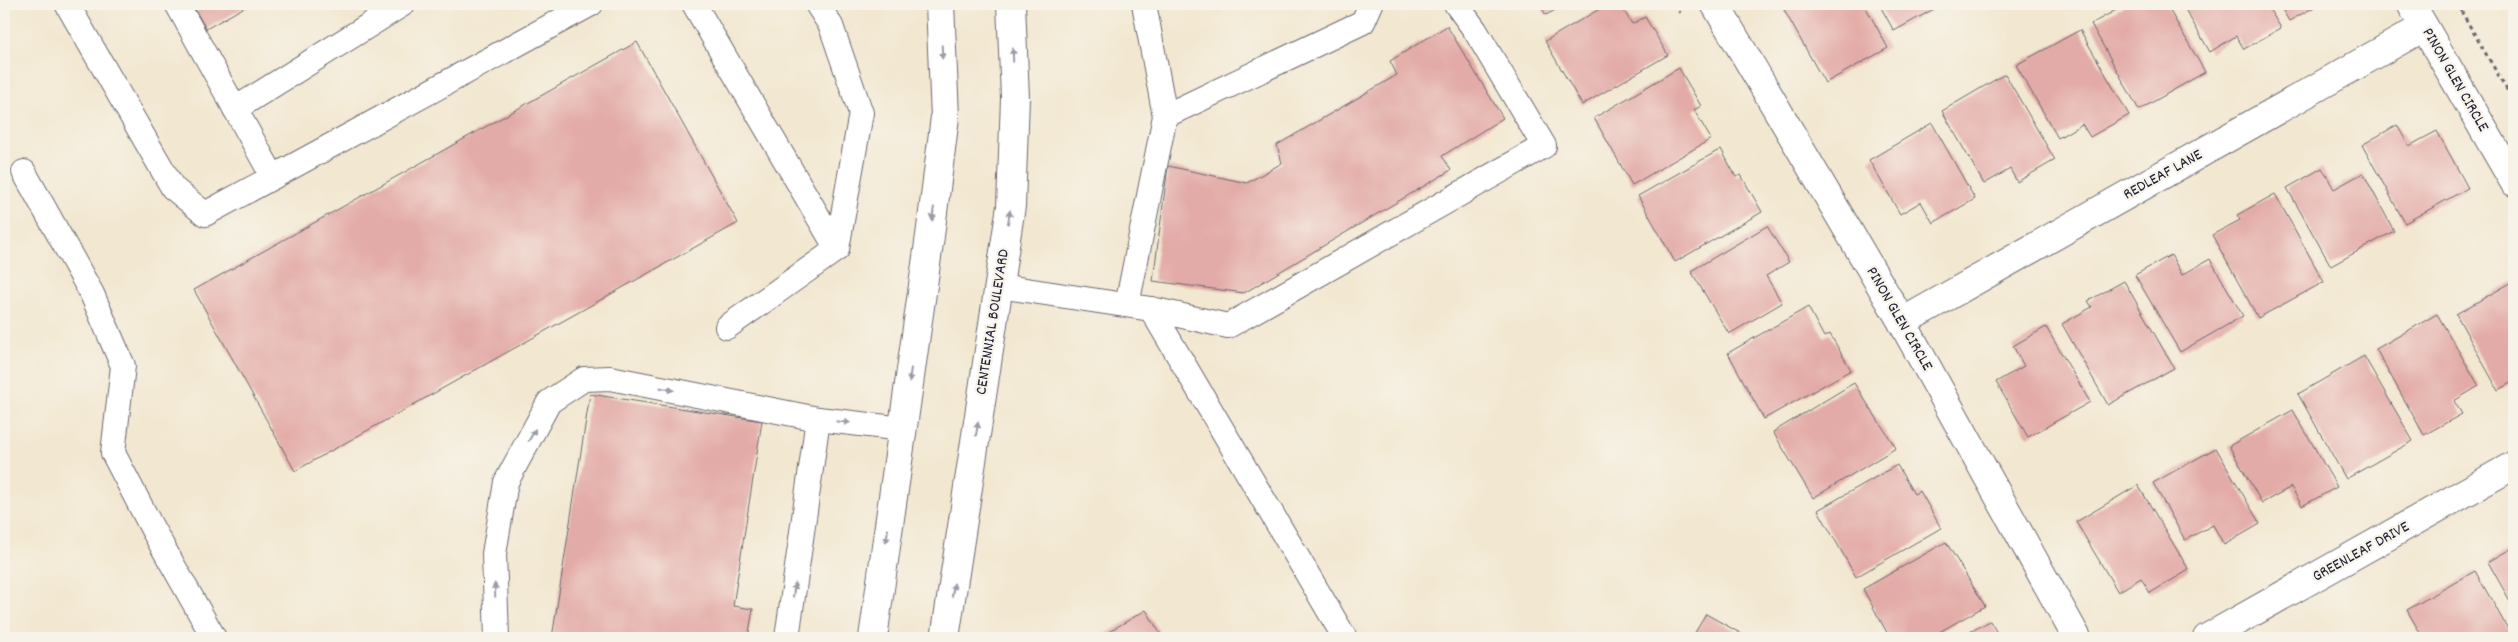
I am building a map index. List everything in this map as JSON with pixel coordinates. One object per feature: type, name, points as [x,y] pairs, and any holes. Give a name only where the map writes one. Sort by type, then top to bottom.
[{"type":"street","points":[[872,638],[945,117],[940,4]]},
{"type":"street","name":"CENTENNIAL BOULEVARD","points":[[945,638],[1011,206],[1015,98],[1011,4]]},
{"type":"street","name":"PINON GLEN CIRCLE","points":[[1715,4],[1902,322],[2077,638]]},
{"type":"street","name":"PINON GLEN CIRCLE","points":[[2411,4],[2514,182]]},
{"type":"street","name":"REDLEAF LANE","points":[[1902,322],[2424,27]]},
{"type":"street","name":"GREENLEAF DRIVE","points":[[2207,638],[2514,465]]},
{"type":"lane","points":[[67,4],[173,188],[205,214],[591,4]]},
{"type":"lane","points":[[177,4],[273,178]]},
{"type":"lane","points":[[235,109],[403,4]]},
{"type":"lane","points":[[694,4],[837,249]]},
{"type":"lane","points":[[727,327],[837,249],[861,113],[831,26],[817,4]]},
{"type":"lane","points":[[1127,305],[1165,116],[1144,4]]},
{"type":"lane","points":[[1165,116],[1363,22],[1371,4]]},
{"type":"lane","points":[[999,286],[1151,308],[1228,326],[1544,146],[1475,30],[1456,4]]},
{"type":"lane","points":[[24,172],[92,294],[123,366],[113,453],[152,528],[214,638]]},
{"type":"lane","points":[[1151,308],[1345,638]]},
{"type":"lane","points":[[497,638],[494,554],[506,482],[549,402],[584,379],[610,378],[818,419],[902,429]]},
{"type":"lane","points":[[787,638],[818,419]]},
{"type":"path","points":[[2457,4],[2514,102]]},
{"type":"building","points":[[192,4],[250,4],[206,29]]},
{"type":"building","points":[[1539,4],[1566,4],[1546,15]]},
{"type":"building","points":[[1608,4],[1620,4],[1632,24],[1645,17],[1668,55],[1582,105],[1545,41]]},
{"type":"building","points":[[1796,4],[1864,4],[1888,48],[1825,83],[1784,10]]},
{"type":"building","points":[[1879,4],[1943,4],[1894,31]]},
{"type":"building","points":[[2127,4],[2166,4],[2205,72],[2139,110],[2091,24]]},
{"type":"building","points":[[2182,4],[2266,4],[2281,28],[2244,49],[2236,36],[2210,52]]},
{"type":"building","points":[[2279,4],[2320,4],[2289,21]]},
{"type":"building","points":[[1447,26],[1503,118],[1442,156],[1451,170],[1244,293],[1153,281],[1168,166],[1247,183],[1282,163],[1277,145],[1397,75],[1390,61]]},
{"type":"building","points":[[2080,30],[2129,115],[2090,137],[2082,124],[2058,138],[2016,65]]},
{"type":"building","points":[[637,42],[738,223],[295,471],[194,290]]},
{"type":"building","points":[[1679,68],[1701,106],[1694,110],[1711,139],[1632,185],[1594,118]]},
{"type":"building","points":[[2005,74],[2055,160],[2017,182],[2010,169],[1984,184],[1942,111]]},
{"type":"building","points":[[1932,123],[1975,199],[1933,223],[1921,202],[1900,214],[1869,160]]},
{"type":"building","points":[[2397,125],[2409,146],[2437,131],[2468,188],[2405,223],[2362,145]]},
{"type":"building","points":[[1721,149],[1736,177],[1741,175],[1762,212],[1675,262],[1638,196]]},
{"type":"building","points":[[2322,168],[2334,189],[2363,173],[2394,231],[2331,266],[2287,188]]},
{"type":"building","points":[[2275,194],[2324,282],[2258,318],[2212,235],[2240,220],[2237,215]]},
{"type":"building","points":[[1767,226],[1789,262],[1766,276],[1782,303],[1729,334],[1691,271]]},
{"type":"building","points":[[2171,255],[2182,275],[2210,259],[2243,316],[2180,352],[2135,275]]},
{"type":"building","points":[[2124,281],[2174,368],[2108,405],[2062,324],[2092,307],[2088,301]]},
{"type":"building","points":[[2514,281],[2514,381],[2498,390],[2456,314]]},
{"type":"building","points":[[1808,307],[1824,337],[1830,334],[1851,370],[1764,419],[1728,353]]},
{"type":"building","points":[[2437,314],[2479,386],[2454,401],[2462,414],[2424,435],[2376,349]]},
{"type":"building","points":[[2046,327],[2090,402],[2028,437],[1996,382],[2024,366],[2013,346]]},
{"type":"building","points":[[2364,356],[2413,441],[2346,479],[2298,394]]},
{"type":"building","points":[[1854,383],[1896,448],[1813,498],[1773,432]]},
{"type":"building","points":[[590,394],[762,421],[733,606],[753,609],[748,638],[552,638]]},
{"type":"building","points":[[2293,410],[2337,487],[2302,506],[2291,487],[2262,503],[2229,446]]},
{"type":"building","points":[[2216,448],[2260,524],[2224,545],[2213,525],[2185,540],[2153,483]]},
{"type":"building","points":[[1897,465],[1914,494],[1920,491],[1941,528],[1856,577],[1818,510]]},
{"type":"building","points":[[2138,485],[2189,570],[2150,593],[2141,578],[2118,592],[2076,522]]},
{"type":"building","points":[[1946,542],[1985,606],[1929,638],[1890,638],[1863,589]]},
{"type":"building","points":[[2514,547],[2514,608],[2488,562]]},
{"type":"building","points":[[2475,571],[2513,638],[2423,638],[2407,610]]},
{"type":"building","points":[[1146,610],[1163,638],[1098,638]]},
{"type":"building","points":[[1706,614],[1749,638],[1692,638]]},
{"type":"building","points":[[1990,621],[2000,638],[1959,638]]}]
